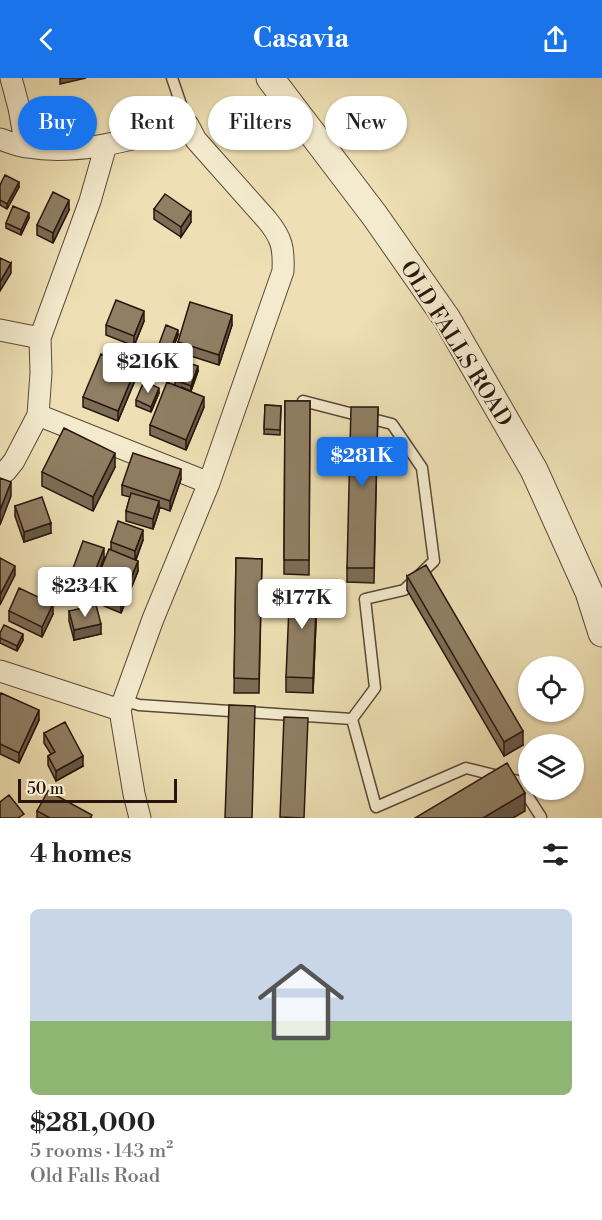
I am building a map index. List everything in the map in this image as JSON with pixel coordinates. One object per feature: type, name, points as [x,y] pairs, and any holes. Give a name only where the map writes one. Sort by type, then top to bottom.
[{"type":"street","points":[[10,78],[18,105]]},
{"type":"street","name":"OLD FALLS ROAD","points":[[270,78],[375,216],[447,319],[534,470],[588,592],[602,633]]},
{"type":"street","points":[[0,139],[18,144]]},
{"type":"street","points":[[140,818],[134,794],[121,705],[153,619],[209,483],[283,271],[283,245],[277,232],[196,140]]},
{"type":"street","points":[[97,147],[109,145]]},
{"type":"street","points":[[0,474],[6,471],[14,461],[38,415],[41,374],[40,338],[90,201],[106,146]]},
{"type":"street","points":[[0,330],[40,338]]},
{"type":"street","points":[[38,415],[209,483]]},
{"type":"street","points":[[0,671],[121,705]]},
{"type":"lane","points":[[172,78],[178,96]]},
{"type":"lane","points":[[303,401],[392,424],[422,468],[434,561],[404,590],[365,599],[375,688],[352,719]]},
{"type":"lane","points":[[121,705],[352,719]]},
{"type":"lane","points":[[352,719],[376,807],[466,768],[518,781],[541,816]]},
{"type":"building","points":[[5,175],[19,182],[7,204],[0,200],[0,185]]},
{"type":"building","points":[[53,192],[69,200],[53,233],[37,225]]},
{"type":"building","points":[[165,194],[191,212],[181,227],[154,209]]},
{"type":"building","points":[[13,206],[29,213],[21,230],[6,223]]},
{"type":"building","points":[[0,258],[11,263],[0,282]]},
{"type":"building","points":[[116,300],[144,311],[134,336],[106,325]]},
{"type":"building","points":[[190,302],[232,315],[219,355],[178,342]]},
{"type":"building","points":[[166,325],[178,330],[170,351],[158,347]]},
{"type":"building","points":[[101,354],[136,368],[118,411],[83,397]]},
{"type":"building","points":[[181,361],[198,366],[191,386],[175,380]]},
{"type":"building","points":[[144,381],[159,388],[151,407],[136,400]]},
{"type":"building","points":[[167,382],[204,397],[186,440],[150,425]]},
{"type":"building","points":[[285,401],[310,401],[309,560],[284,560]]},
{"type":"building","points":[[265,405],[281,406],[280,430],[264,429]]},
{"type":"building","points":[[351,407],[378,407],[374,568],[347,568]]},
{"type":"building","points":[[64,428],[115,453],[93,497],[42,472]]},
{"type":"building","points":[[133,453],[181,469],[170,501],[122,485]]},
{"type":"building","points":[[0,478],[11,482],[0,510]]},
{"type":"building","points":[[131,493],[159,501],[153,519],[126,511]]},
{"type":"building","points":[[42,497],[51,523],[24,532],[15,506]]},
{"type":"building","points":[[118,521],[143,530],[135,551],[111,542]]},
{"type":"building","points":[[83,541],[104,548],[88,589],[68,582]]},
{"type":"building","points":[[109,549],[138,561],[121,603],[92,591]]},
{"type":"building","points":[[0,558],[15,566],[0,595]]},
{"type":"building","points":[[236,558],[262,559],[259,679],[234,678]]},
{"type":"building","points":[[426,565],[523,731],[504,742],[407,576]]},
{"type":"building","points":[[290,583],[317,584],[313,678],[286,677]]},
{"type":"building","points":[[19,588],[53,604],[42,627],[9,611]]},
{"type":"building","points":[[96,605],[101,624],[74,630],[69,611]]},
{"type":"building","points":[[4,625],[23,634],[17,646],[0,638]]},
{"type":"building","points":[[1,693],[39,710],[19,753],[0,744]]},
{"type":"building","points":[[229,705],[255,706],[252,818],[225,818]]},
{"type":"building","points":[[284,717],[308,718],[304,818],[280,817]]},
{"type":"building","points":[[65,722],[83,756],[56,771],[48,756],[55,752],[44,733]]},
{"type":"building","points":[[507,763],[518,781],[518,797],[483,818],[415,818]]},
{"type":"building","points":[[48,791],[92,815],[90,818],[50,818],[37,811]]},
{"type":"building","points":[[9,795],[24,814],[18,818],[0,818],[0,802]]}]
